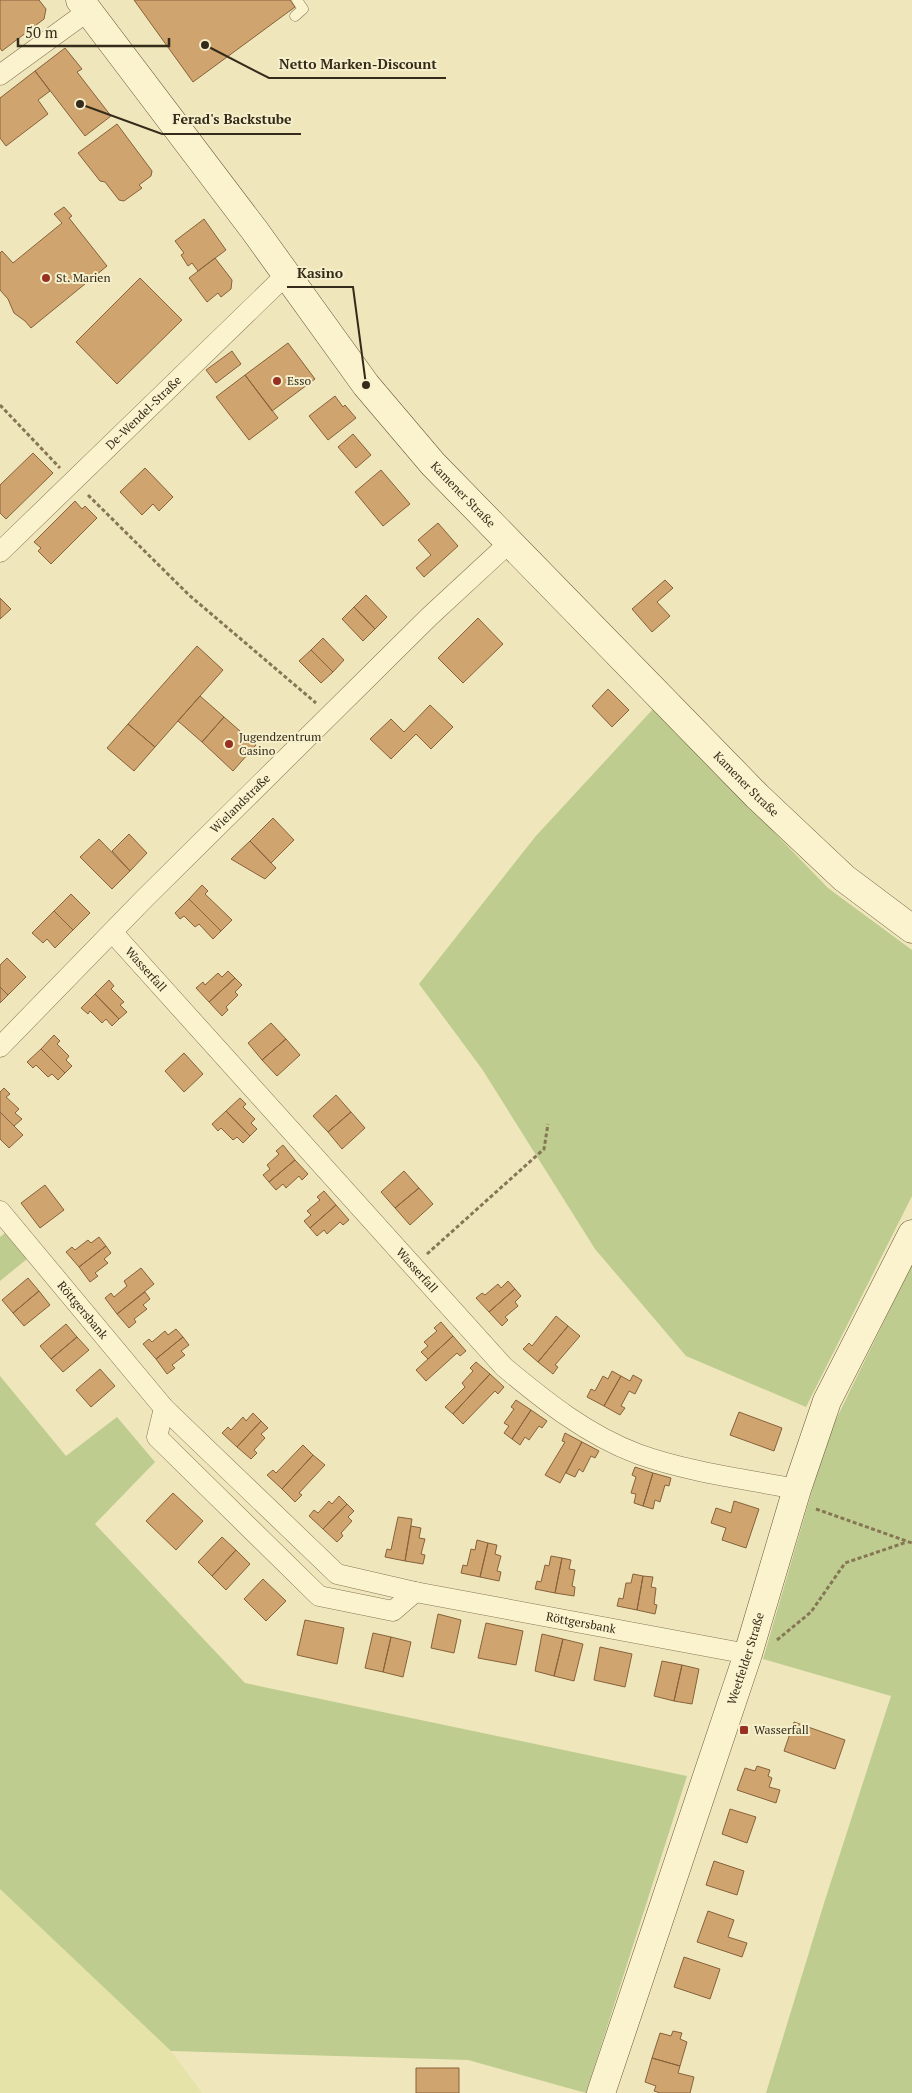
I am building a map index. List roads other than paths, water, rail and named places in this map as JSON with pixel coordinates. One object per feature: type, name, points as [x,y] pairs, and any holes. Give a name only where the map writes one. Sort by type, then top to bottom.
[{"type":"main road","name":"Kamener Straße","points":[[84,5],[372,392],[433,464],[508,543],[757,796],[844,878],[912,929]]},
{"type":"main road","name":"Weetfelder Straße","points":[[601,2093],[748,1654],[795,1496],[828,1401],[912,1234]]},
{"type":"street","points":[[0,75],[84,5]]},
{"type":"street","name":"De-Wendel-Straße","points":[[0,552],[286,274]]},
{"type":"street","name":"Wielandstraße","points":[[0,1047],[331,714],[430,616],[508,543]]},
{"type":"street","name":"Wasserfall","points":[[113,933],[504,1367],[554,1409],[602,1437],[637,1454],[795,1496]]},
{"type":"street","name":"Röttgersbank","points":[[0,1211],[164,1408],[337,1574],[415,1592],[748,1654]]},
{"type":"street","points":[[164,1408],[157,1438],[274,1554],[320,1596],[393,1610],[415,1592]]},
{"type":"street","points":[[233,1513],[253,1494]]},
{"type":"street","points":[[258,1538],[278,1519]]},
{"type":"street","points":[[274,1554],[294,1534]]},
{"type":"lane","points":[[295,16],[303,10],[297,0]]},
{"type":"place","name":"Netto Marken-Discount","points":[[205,45]]},
{"type":"place","name":"Ferad's Backstube","points":[[80,104]]},
{"type":"place","name":"St. Marien","points":[[46,278]]},
{"type":"place","name":"Esso","points":[[277,381]]},
{"type":"place","name":"Kasino","points":[[366,385]]},
{"type":"place","name":"Jugendzentrum Casino","points":[[229,744]]},
{"type":"place","name":"Wasserfall","points":[[744,1730]]}]
